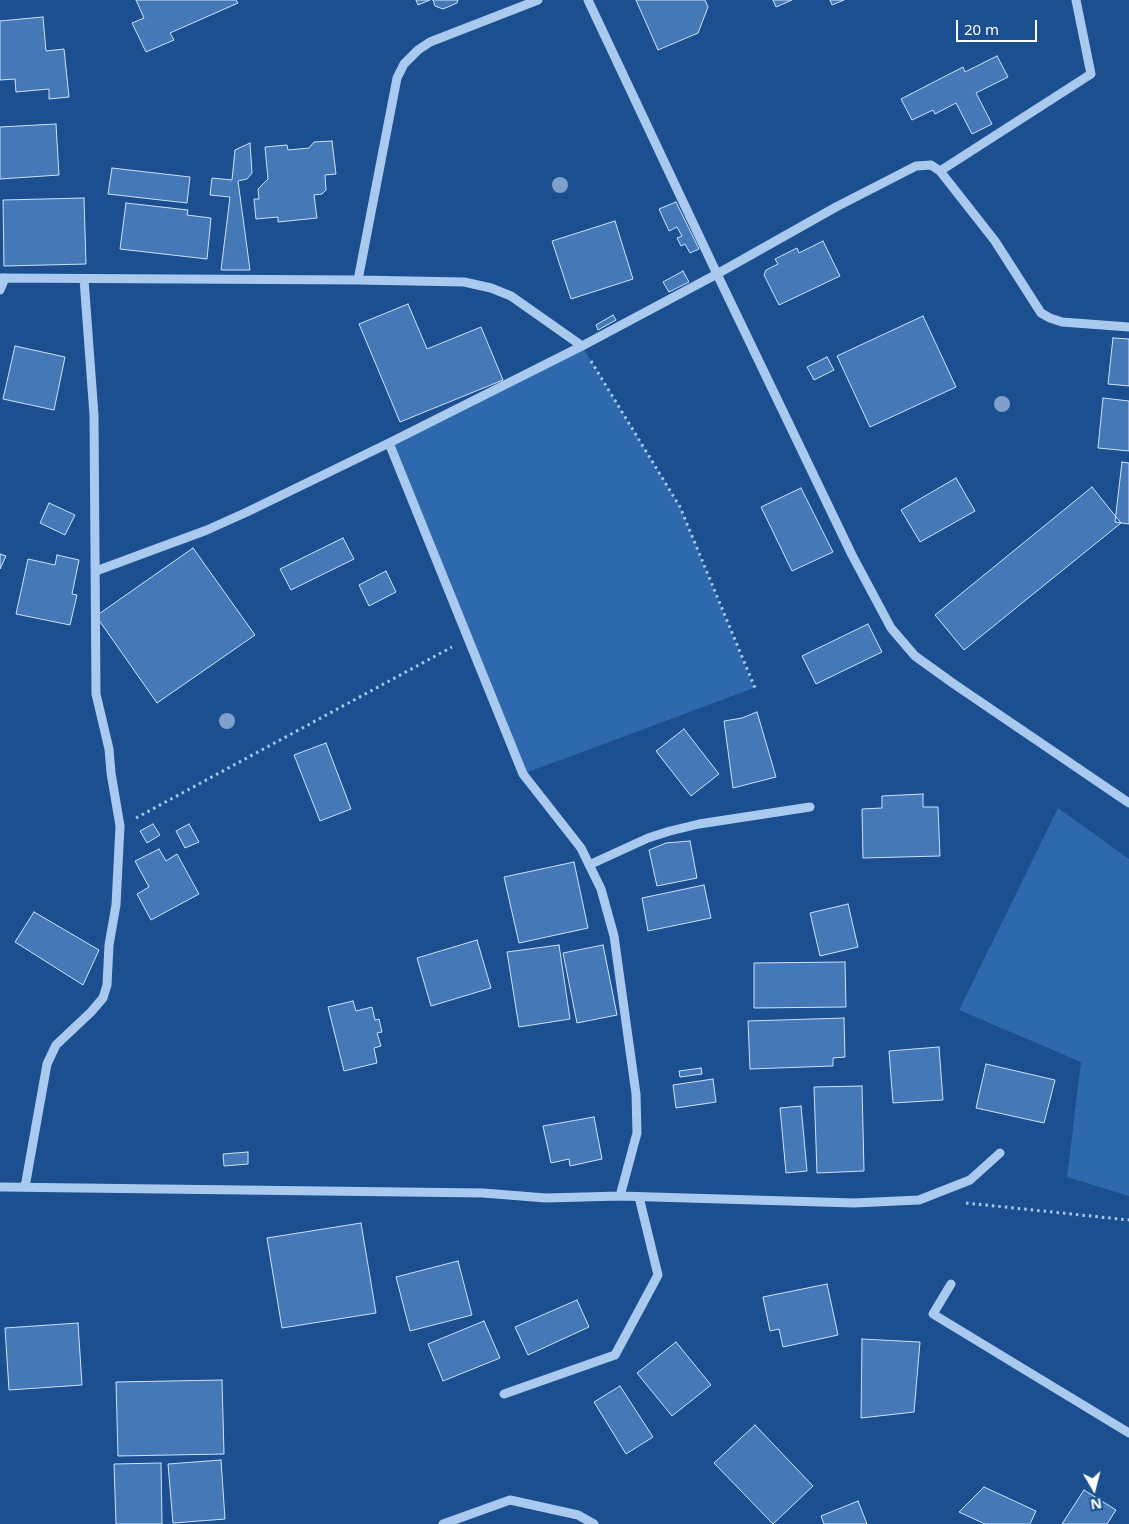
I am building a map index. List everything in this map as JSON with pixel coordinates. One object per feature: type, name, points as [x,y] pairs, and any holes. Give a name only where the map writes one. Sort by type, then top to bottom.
[{"type":"street","points":[[358,280],[397,78],[404,64],[418,50],[430,42],[538,0]]},
{"type":"street","points":[[588,0],[852,555],[891,628],[915,656],[923,662],[1129,803]]},
{"type":"street","points":[[940,171],[1091,74],[1076,0]]},
{"type":"street","points":[[96,570],[168,545],[231,519],[389,443],[582,346],[717,274],[836,207],[916,166],[932,165],[940,171],[995,241],[1041,312],[1050,318],[1062,322],[1129,326]]},
{"type":"street","points":[[0,290],[2,278],[464,282],[491,288],[511,296],[582,346]]},
{"type":"street","points":[[25,1187],[48,1064],[56,1045],[103,998],[116,905],[120,826],[109,749],[96,694],[94,415],[84,280]]},
{"type":"street","points":[[389,443],[523,774],[581,848],[601,889],[614,936],[636,1094],[637,1133],[620,1196]]},
{"type":"street","points":[[589,865],[648,838],[670,831],[699,824],[810,807]]},
{"type":"street","points":[[0,1187],[483,1193],[546,1198],[620,1196],[854,1203],[919,1200],[970,1180],[1000,1153]]},
{"type":"street","points":[[504,1394],[615,1355],[658,1276],[639,1197]]},
{"type":"street","points":[[951,1284],[933,1314],[1129,1433]]},
{"type":"street","points":[[443,1524],[510,1500],[578,1515],[594,1524]]},
{"type":"path","points":[[582,346],[680,507],[754,688]]},
{"type":"path","points":[[120,826],[468,638]]},
{"type":"path","points":[[962,1202],[1129,1220]]},
{"type":"shaded area","points":[[582,346],[680,507],[754,688],[523,774],[389,443]]},
{"type":"shaded area","points":[[1058,808],[1129,859],[1129,1196],[1067,1177],[1081,1062],[959,1010]]},
{"type":"building","points":[[136,0],[236,0],[238,3],[170,33],[174,40],[146,52],[132,23],[144,18]]},
{"type":"building","points":[[416,0],[430,0],[418,5]]},
{"type":"building","points":[[433,0],[458,0],[457,3],[443,9],[435,6]]},
{"type":"building","points":[[636,0],[705,0],[708,7],[698,33],[658,50]]},
{"type":"building","points":[[773,0],[792,0],[776,7]]},
{"type":"building","points":[[830,0],[844,0],[832,5]]},
{"type":"building","points":[[43,17],[46,51],[64,49],[69,97],[49,99],[49,89],[16,92],[15,79],[0,80],[0,21]]},
{"type":"building","points":[[997,56],[1008,77],[976,93],[992,124],[972,134],[956,103],[935,114],[933,110],[912,120],[901,99],[963,67],[965,72]]},
{"type":"building","points":[[56,124],[59,175],[0,179],[0,127]]},
{"type":"building","points":[[332,141],[336,174],[325,175],[326,190],[322,194],[314,195],[317,218],[278,222],[278,217],[256,219],[254,199],[259,199],[258,189],[268,179],[265,147],[287,145],[288,150],[309,148],[314,142]]},
{"type":"building","points":[[250,143],[252,173],[247,179],[238,181],[250,270],[221,270],[230,197],[210,195],[212,178],[232,180],[235,150]]},
{"type":"building","points":[[112,168],[190,177],[187,203],[108,194]]},
{"type":"building","points":[[84,198],[86,264],[4,266],[3,200]]},
{"type":"building","points":[[676,202],[699,249],[690,253],[685,244],[681,246],[677,238],[682,236],[677,227],[669,231],[659,209]]},
{"type":"building","points":[[126,203],[188,210],[187,215],[211,218],[207,259],[120,249]]},
{"type":"building","points":[[615,221],[633,279],[571,299],[552,241]]},
{"type":"building","points":[[823,241],[840,276],[779,305],[764,275],[766,270],[778,264],[775,259],[797,248],[799,253]]},
{"type":"building","points":[[683,271],[689,282],[669,292],[663,282]]},
{"type":"building","points":[[408,304],[427,349],[481,327],[503,380],[400,422],[359,324]]},
{"type":"building","points":[[613,315],[616,320],[598,330],[596,325]]},
{"type":"building","points":[[923,316],[956,387],[870,427],[837,356]]},
{"type":"building","points":[[1113,338],[1129,339],[1129,386],[1108,384]]},
{"type":"building","points":[[15,346],[65,357],[54,410],[3,399]]},
{"type":"building","points":[[827,357],[834,370],[814,380],[807,367]]},
{"type":"building","points":[[1103,398],[1129,401],[1129,451],[1098,448]]},
{"type":"building","points":[[1122,462],[1129,463],[1129,524],[1115,522]]},
{"type":"building","points":[[956,478],[975,511],[920,542],[901,510]]},
{"type":"building","points":[[1092,487],[1121,523],[964,650],[935,615]]},
{"type":"building","points":[[801,488],[833,552],[792,571],[761,507]]},
{"type":"building","points":[[49,503],[75,515],[65,535],[40,523]]},
{"type":"building","points":[[343,538],[354,559],[291,590],[280,569]]},
{"type":"building","points":[[193,548],[255,635],[157,703],[96,616]]},
{"type":"building","points":[[0,554],[6,556],[0,569]]},
{"type":"building","points":[[57,555],[79,560],[72,594],[77,595],[70,625],[16,614],[28,559],[55,565]]},
{"type":"building","points":[[386,571],[396,592],[369,606],[359,585]]},
{"type":"building","points":[[868,624],[882,652],[816,684],[802,656]]},
{"type":"building","points":[[757,712],[776,777],[733,788],[724,721],[742,718]]},
{"type":"building","points":[[684,729],[719,774],[691,796],[656,751]]},
{"type":"building","points":[[326,743],[351,809],[320,821],[294,755]]},
{"type":"building","points":[[923,794],[923,807],[938,807],[940,856],[863,858],[862,809],[882,808],[882,796]]},
{"type":"building","points":[[153,824],[160,835],[147,843],[140,831]]},
{"type":"building","points":[[189,824],[199,842],[185,848],[176,831]]},
{"type":"building","points":[[690,841],[697,878],[657,886],[649,850],[666,843]]},
{"type":"building","points":[[159,849],[166,861],[177,854],[199,894],[151,920],[137,894],[149,887],[135,861]]},
{"type":"building","points":[[574,862],[588,928],[519,943],[504,877]]},
{"type":"building","points":[[704,885],[711,918],[648,931],[642,898]]},
{"type":"building","points":[[848,904],[858,947],[820,956],[810,913]]},
{"type":"building","points":[[34,912],[99,950],[83,985],[15,942]]},
{"type":"building","points":[[477,940],[491,988],[431,1006],[417,958]]},
{"type":"building","points":[[559,945],[570,1019],[519,1027],[507,952]]},
{"type":"building","points":[[603,945],[617,1015],[577,1023],[563,953]]},
{"type":"building","points":[[845,962],[846,1007],[754,1008],[754,963]]},
{"type":"building","points":[[353,1001],[356,1011],[372,1007],[375,1020],[379,1019],[382,1032],[377,1033],[381,1046],[374,1048],[377,1063],[344,1071],[328,1007]]},
{"type":"building","points":[[844,1018],[845,1057],[833,1058],[833,1066],[750,1069],[748,1021]]},
{"type":"building","points":[[939,1047],[943,1100],[893,1103],[889,1051]]},
{"type":"building","points":[[986,1064],[1055,1080],[1044,1123],[976,1108]]},
{"type":"building","points":[[701,1068],[702,1074],[680,1077],[679,1071]]},
{"type":"building","points":[[713,1079],[716,1102],[676,1108],[673,1085]]},
{"type":"building","points":[[862,1086],[864,1171],[817,1173],[814,1087]]},
{"type":"building","points":[[801,1106],[807,1171],[786,1173],[780,1108]]},
{"type":"building","points":[[594,1117],[602,1159],[570,1166],[569,1159],[551,1163],[543,1126]]},
{"type":"building","points":[[248,1152],[248,1164],[224,1166],[223,1154]]},
{"type":"building","points":[[361,1223],[376,1313],[282,1328],[267,1238]]},
{"type":"building","points":[[458,1261],[472,1315],[410,1331],[396,1277]]},
{"type":"building","points":[[827,1284],[838,1335],[783,1347],[779,1329],[770,1331],[763,1297]]},
{"type":"building","points":[[577,1300],[589,1327],[528,1355],[515,1327]]},
{"type":"building","points":[[484,1321],[500,1358],[443,1381],[428,1344]]},
{"type":"building","points":[[78,1323],[82,1385],[9,1390],[5,1328]]},
{"type":"building","points":[[862,1339],[920,1342],[914,1412],[861,1418]]},
{"type":"building","points":[[676,1342],[711,1385],[672,1416],[637,1373]]},
{"type":"building","points":[[222,1380],[224,1454],[118,1456],[116,1382]]},
{"type":"building","points":[[620,1386],[653,1437],[626,1454],[594,1402]]},
{"type":"building","points":[[755,1425],[813,1486],[773,1524],[714,1463]]},
{"type":"building","points":[[221,1460],[225,1519],[173,1523],[168,1464]]},
{"type":"building","points":[[161,1463],[162,1524],[116,1524],[114,1464]]},
{"type":"building","points":[[984,1487],[1036,1511],[1030,1524],[985,1524],[959,1512]]},
{"type":"building","points":[[1084,1490],[1116,1510],[1107,1524],[1062,1524]]},
{"type":"building","points":[[858,1501],[867,1524],[824,1524],[821,1516]]}]
